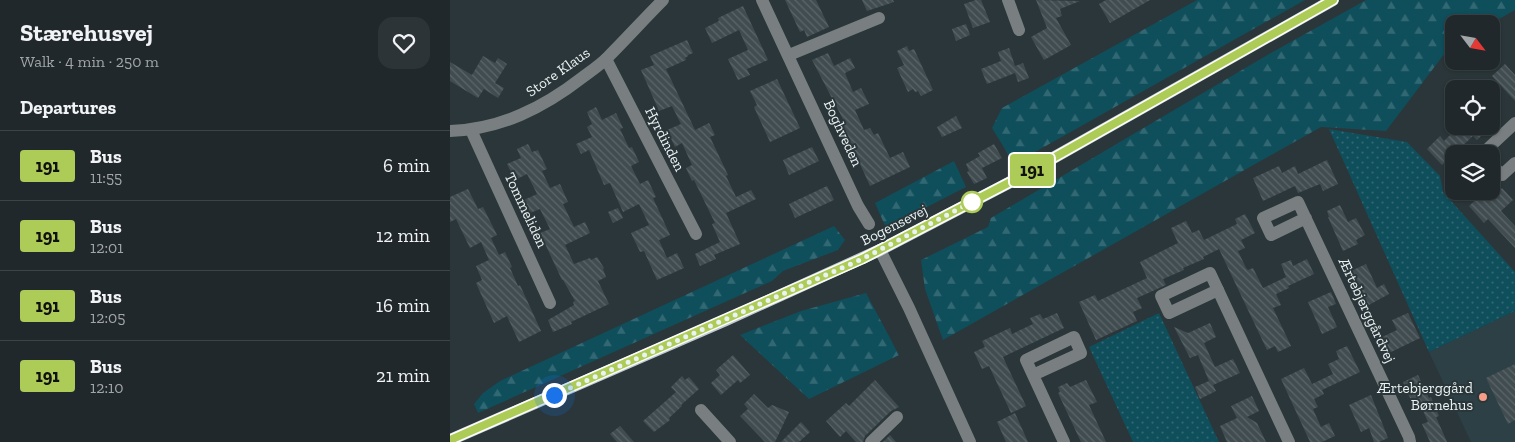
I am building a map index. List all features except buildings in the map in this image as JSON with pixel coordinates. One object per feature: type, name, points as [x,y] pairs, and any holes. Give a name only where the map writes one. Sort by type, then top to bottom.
[{"type":"main road","name":"Bogensevej","points":[[450,440],[726,320],[880,250],[1016,179],[1333,0]]},
{"type":"street","name":"Store Klaus","points":[[450,131],[472,130],[500,123],[536,109],[572,86],[606,59],[663,0]]},
{"type":"street","name":"Boghveden","points":[[762,0],[858,206],[869,224]]},
{"type":"street","points":[[1008,0],[1019,30]]},
{"type":"street","points":[[789,55],[879,18]]},
{"type":"street","name":"Hyrdinden","points":[[606,59],[696,234]]},
{"type":"street","points":[[1492,145],[1515,123]]},
{"type":"street","name":"Tommeliden","points":[[472,130],[550,303]]},
{"type":"street","points":[[1500,173],[1502,175],[1515,163]]},
{"type":"street","name":"Ærtebjerggårdvej","points":[[1306,218],[1410,442]]},
{"type":"street","points":[[880,250],[909,308],[970,442]]},
{"type":"street","points":[[1218,290],[1289,442]]},
{"type":"street","points":[[1033,375],[1064,442]]},
{"type":"street","points":[[701,410],[730,442]]},
{"type":"street","points":[[871,442],[898,417]]},
{"type":"shaded area","name":"Ærtebjerggård Børnehus","points":[[1515,311],[1515,442],[1471,442],[1429,352]]},
{"type":"green space","points":[[1197,0],[1305,0],[1014,164],[992,128],[1002,108]]},
{"type":"green space","points":[[1366,0],[1515,0],[1515,10],[1500,18],[1500,15],[1445,15],[1445,53],[1386,131],[1321,127],[943,340],[925,289],[921,260],[988,227],[991,218],[1269,54]]},
{"type":"green space","points":[[1329,129],[1407,142],[1440,176],[1445,200],[1450,200],[1515,272],[1515,311],[1429,352]]},
{"type":"green space","points":[[954,161],[966,187],[886,228],[875,203]]},
{"type":"green space","points":[[834,226],[845,240],[838,250],[783,271],[772,281],[478,413],[474,404],[483,393],[500,381]]},
{"type":"green space","points":[[866,293],[899,355],[809,399],[740,335],[801,311]]},
{"type":"green space","points":[[1159,313],[1219,442],[1133,442],[1089,347]]},
{"type":"bus line","name":"191","points":[[450,440],[862,259],[1016,179],[1333,0]]},
{"type":"place","name":"Ærtebjerggård Børnehus","points":[[1483,397]]},
{"type":"route","points":[[554,395],[862,259],[972,202]]}]
